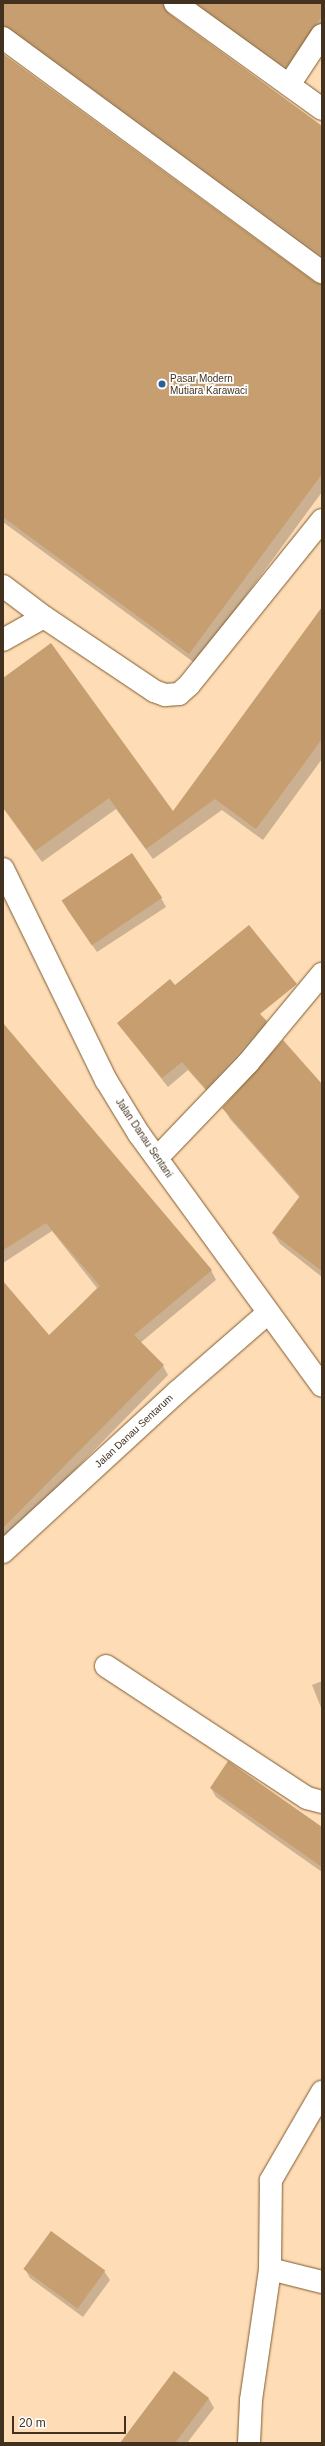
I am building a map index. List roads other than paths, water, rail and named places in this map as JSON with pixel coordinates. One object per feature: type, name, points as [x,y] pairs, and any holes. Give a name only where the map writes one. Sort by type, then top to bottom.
[{"type":"street","points":[[175,3],[322,109]]},
{"type":"street","points":[[289,85],[322,35]]},
{"type":"street","points":[[3,38],[322,272]]},
{"type":"street","points":[[3,586],[44,617],[154,691],[166,695],[179,694],[189,685],[322,520]]},
{"type":"street","points":[[3,640],[44,617]]},
{"type":"street","name":"Jalan Danau Sentani","points":[[3,869],[106,1080],[157,1158],[322,1386]]},
{"type":"street","points":[[157,1158],[248,1063],[322,974]]},
{"type":"street","name":"Jalan Danau Sentarum","points":[[3,1552],[177,1392],[268,1313]]},
{"type":"street","points":[[106,1666],[307,1798],[322,1802]]},
{"type":"street","points":[[249,2443],[251,2400],[270,2269],[271,2180],[322,2092]]},
{"type":"street","points":[[270,2269],[322,2282]]},
{"type":"place","name":"Pasar Modern Mutiara Karawaci","points":[[162,384]]}]
